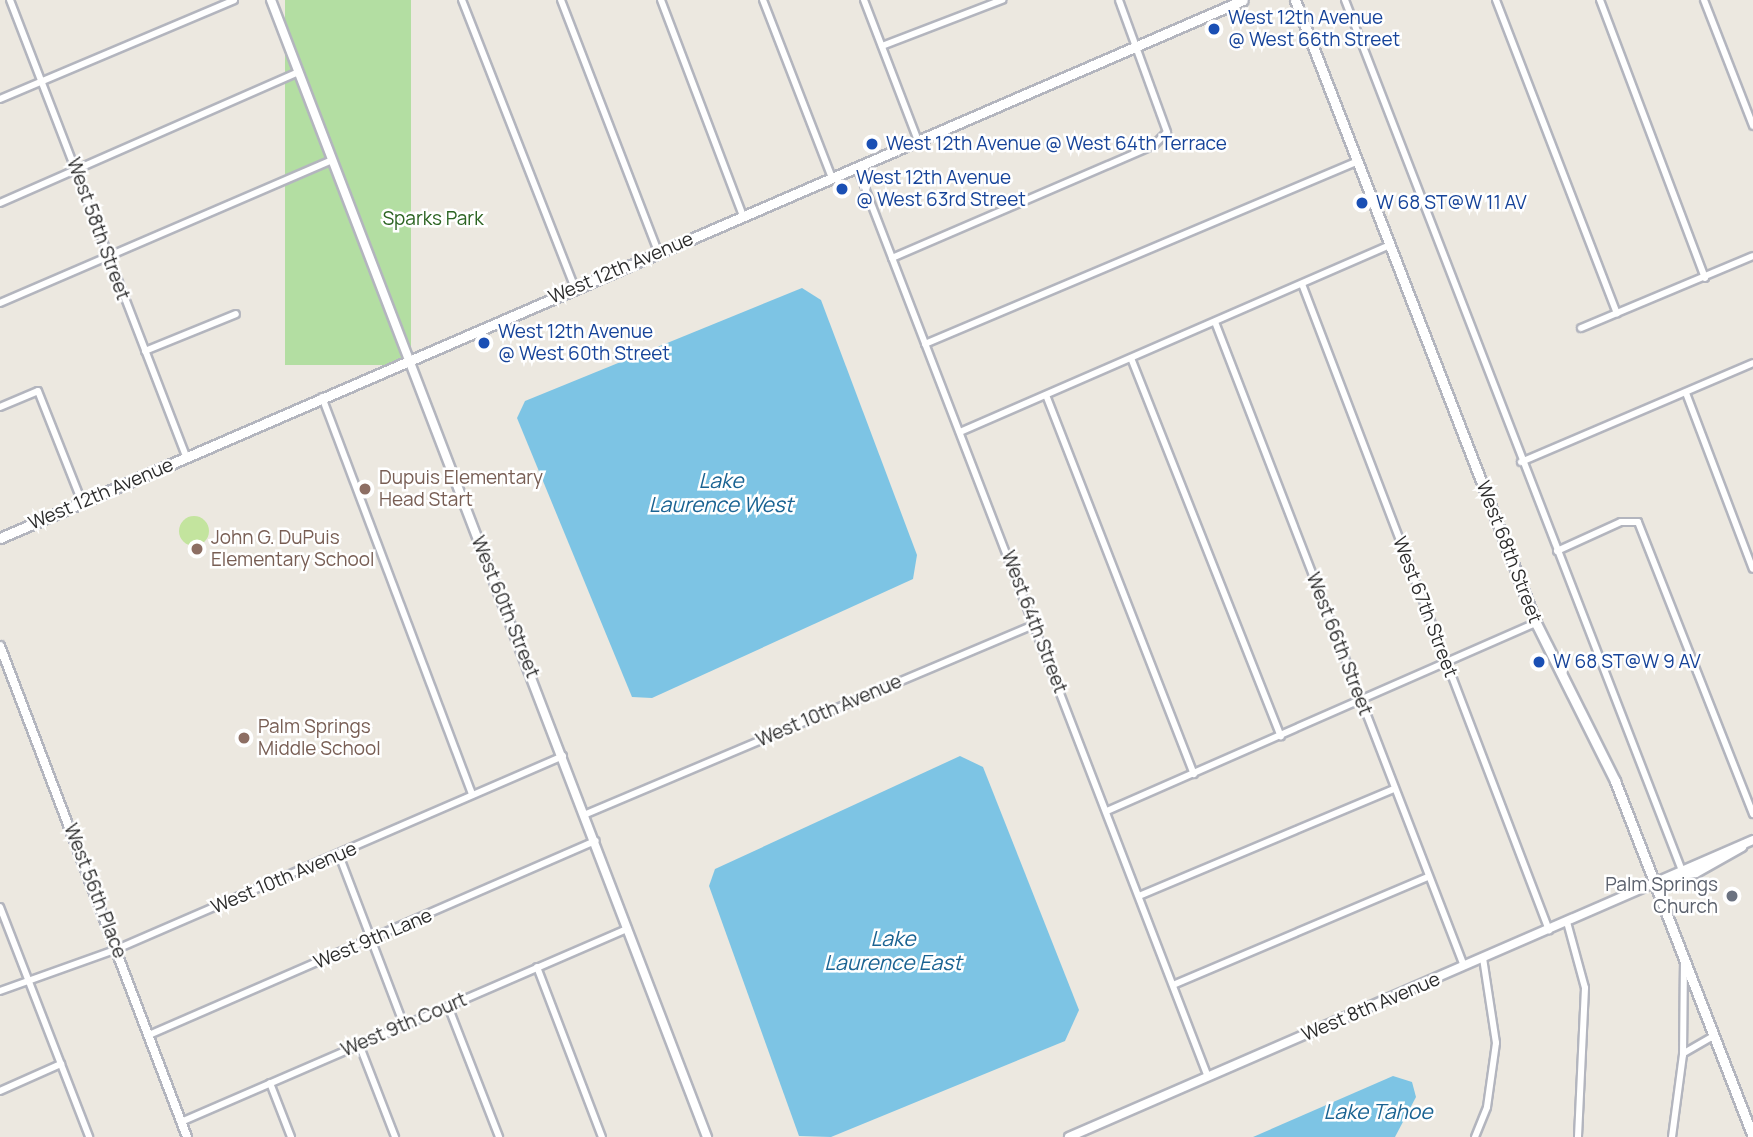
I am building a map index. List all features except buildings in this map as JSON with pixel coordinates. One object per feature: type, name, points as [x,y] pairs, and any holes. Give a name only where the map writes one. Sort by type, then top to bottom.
[{"type":"main road","name":"West 12th Avenue","points":[[0,538],[1243,0]]},
{"type":"main road","name":"West 68th Street","points":[[1295,0],[1536,623],[1615,781],[1753,1136]]},
{"type":"street","name":"West 58th Street","points":[[10,0],[186,457]]},
{"type":"street","points":[[0,99],[234,0]]},
{"type":"street","name":"West 60th Street","points":[[271,0],[408,360],[564,755],[707,1137]]},
{"type":"street","points":[[463,0],[575,288]]},
{"type":"street","points":[[561,0],[658,251]]},
{"type":"street","points":[[661,0],[743,216]]},
{"type":"street","points":[[763,0],[832,178]]},
{"type":"street","points":[[864,0],[918,141]]},
{"type":"street","points":[[882,47],[1002,0]]},
{"type":"street","points":[[892,258],[1154,145],[1168,124],[1119,0]]},
{"type":"street","points":[[1345,0],[1521,462],[1681,868]]},
{"type":"street","points":[[1496,0],[1618,313]]},
{"type":"street","points":[[1600,0],[1706,278]]},
{"type":"street","points":[[1704,0],[1753,127]]},
{"type":"street","points":[[0,203],[299,72]]},
{"type":"street","points":[[0,303],[332,160]]},
{"type":"street","points":[[925,344],[1358,161]]},
{"type":"street","name":"West 64th Street","points":[[857,167],[1208,1077]]},
{"type":"street","points":[[960,432],[1391,245]]},
{"type":"street","points":[[1581,328],[1706,278],[1753,256]]},
{"type":"street","name":"West 67th Street","points":[[1301,284],[1549,930]]},
{"type":"street","points":[[145,351],[236,314]]},
{"type":"street","name":"West 66th Street","points":[[1215,322],[1427,877],[1464,967]]},
{"type":"street","points":[[1131,358],[1281,736]]},
{"type":"street","points":[[1521,462],[1753,363]]},
{"type":"street","points":[[0,407],[38,391],[82,502]]},
{"type":"street","points":[[1686,393],[1753,569]]},
{"type":"street","points":[[1046,395],[1194,774]]},
{"type":"street","points":[[322,397],[472,795]]},
{"type":"street","points":[[1557,551],[1621,522],[1638,522],[1753,814]]},
{"type":"street","points":[[1107,811],[1361,702],[1536,623]]},
{"type":"street","name":"West 10th Avenue","points":[[586,814],[1035,624]]},
{"type":"street","name":"West 56th Place","points":[[0,646],[187,1137]]},
{"type":"street","name":"West 10th Avenue","points":[[0,991],[117,950],[564,755]]},
{"type":"street","points":[[1139,896],[1394,789]]},
{"type":"street","name":"West 9th Lane","points":[[149,1035],[596,841]]},
{"type":"street","name":"West 8th Avenue","points":[[1672,876],[1681,868],[1750,842]]},
{"type":"street","name":"West 8th Avenue","points":[[1069,1137],[1672,876],[1724,861],[1750,842]]},
{"type":"street","points":[[339,855],[404,1025]]},
{"type":"street","points":[[1173,985],[1427,877]]},
{"type":"street","points":[[0,907],[89,1137]]},
{"type":"street","points":[[1567,922],[1585,988],[1578,1137]]},
{"type":"street","name":"West 9th Court","points":[[181,1122],[628,929]]},
{"type":"street","points":[[1475,1137],[1487,1107],[1496,1042],[1483,958]]},
{"type":"street","points":[[1672,1137],[1683,1055],[1684,960]]},
{"type":"street","points":[[537,967],[602,1137]]},
{"type":"street","points":[[448,1006],[499,1137]]},
{"type":"street","points":[[1683,1055],[1714,1036]]},
{"type":"street","points":[[359,1044],[395,1137]]},
{"type":"street","points":[[0,1091],[61,1064]]},
{"type":"street","points":[[270,1083],[291,1137]]},
{"type":"street","points":[[1743,1111],[1753,1107]]},
{"type":"green space","points":[[285,0],[411,0],[411,365],[285,365]]},
{"type":"green space","points":[[194,516],[200,517],[208,525],[208,537],[200,545],[194,546],[188,545],[180,537],[179,531],[180,525],[188,517]]},
{"type":"water","name":"Lake Laurence West","points":[[802,288],[821,300],[917,555],[913,579],[652,698],[632,697],[517,418],[525,401]]},
{"type":"water","name":"Lake Laurence East","points":[[960,756],[983,767],[1079,1010],[1065,1041],[831,1137],[799,1136],[709,886],[715,869]]},
{"type":"water","name":"Lake Tahoe","points":[[1393,1076],[1412,1082],[1416,1097],[1395,1137],[1253,1137]]},
{"type":"place","name":"West 12th Avenue @ West 66th Street","points":[[1214,29]]},
{"type":"place","name":"West 12th Avenue @ West 64th Terrace","points":[[872,144]]},
{"type":"place","name":"West 12th Avenue @ West 63rd Street","points":[[842,189]]},
{"type":"place","name":"W 68 ST@W 11 AV","points":[[1362,203]]},
{"type":"place","name":"West 12th Avenue @ West 60th Street","points":[[484,343]]},
{"type":"place","name":"Dupuis Elementary Head Start","points":[[365,489]]},
{"type":"place","name":"John G. DuPuis Elementary School","points":[[197,549]]},
{"type":"place","name":"W 68 ST@W 9 AV","points":[[1539,662]]},
{"type":"place","name":"Palm Springs Middle School","points":[[244,738]]},
{"type":"place","name":"Palm Springs Church","points":[[1732,896]]},
{"type":"park label","name":"Sparks Park","points":[[433,219]]}]
